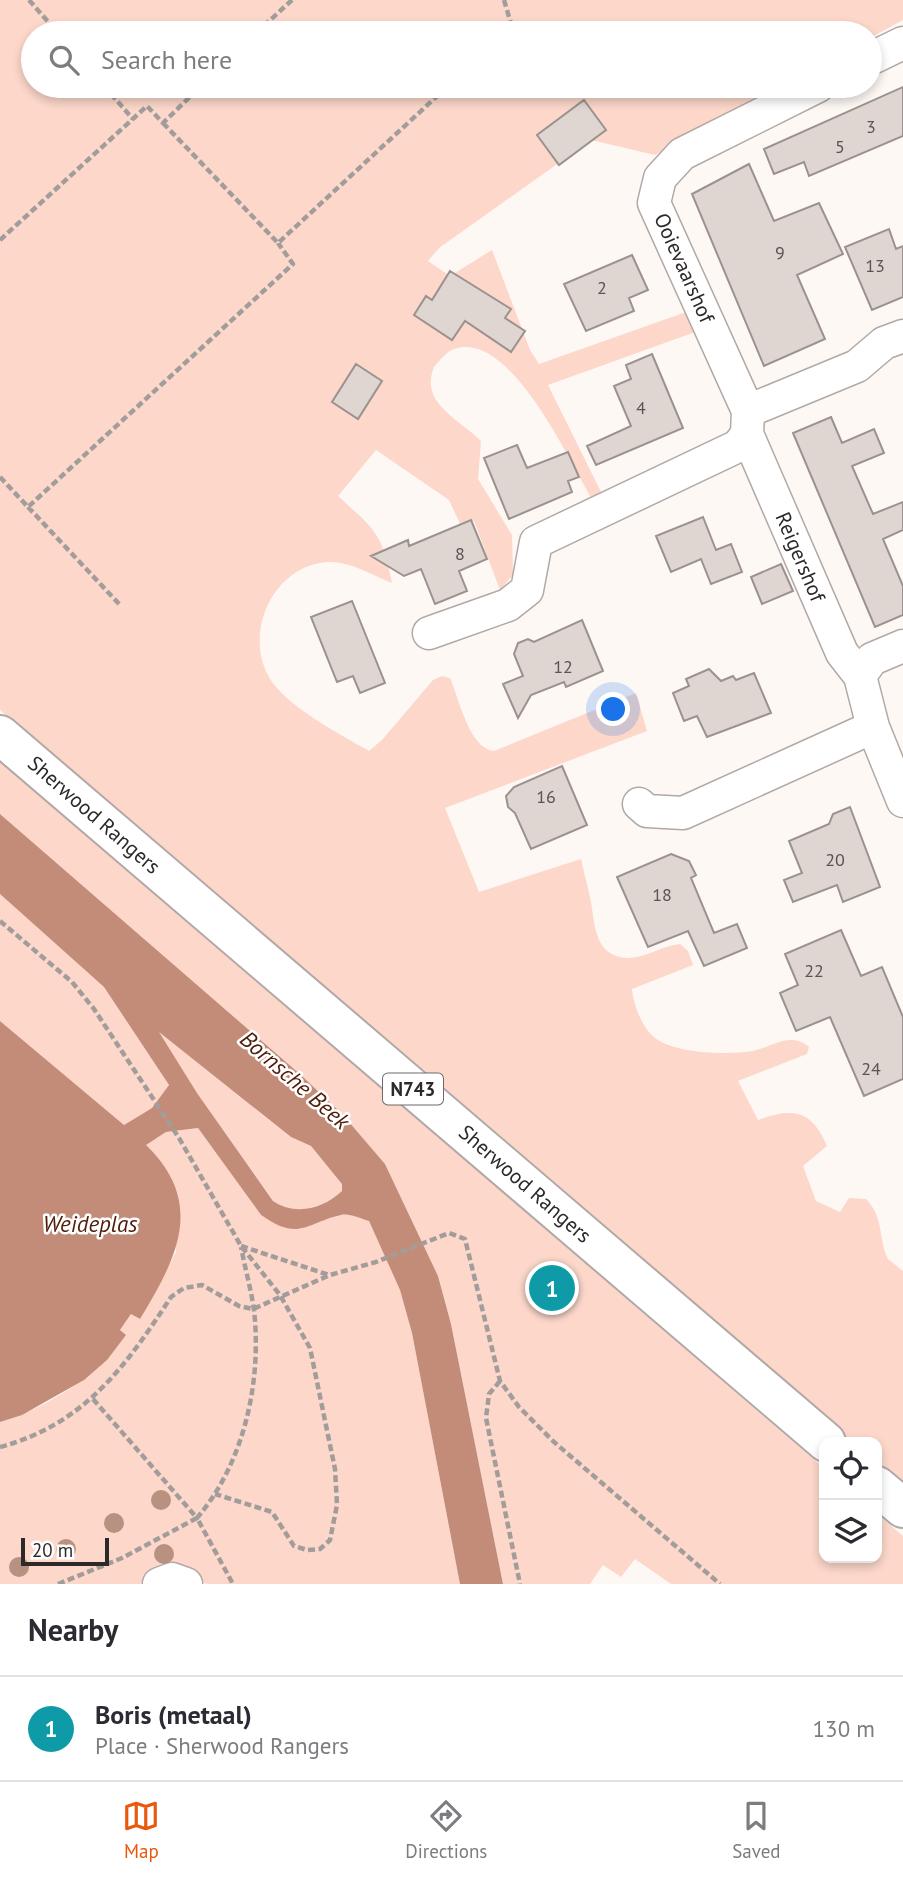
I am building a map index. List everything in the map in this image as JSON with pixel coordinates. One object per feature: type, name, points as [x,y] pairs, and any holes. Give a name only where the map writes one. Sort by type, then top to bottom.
[{"type":"main road","name":"Sherwood Rangers","points":[[0,735],[820,1437]]},
{"type":"main road","points":[[882,1490],[903,1508]]},
{"type":"street","points":[[882,54],[903,43]]},
{"type":"street","name":"Ooievaarshof","points":[[748,422],[654,203],[660,178],[682,155],[794,98]]},
{"type":"street","points":[[429,633],[509,605],[527,590],[536,542],[738,446],[748,422],[858,366],[884,343],[903,336]]},
{"type":"street","name":"Reigershof","points":[[748,422],[842,653],[860,677],[873,727],[903,801]]},
{"type":"street","points":[[860,677],[872,659],[903,646]]},
{"type":"street","points":[[639,804],[647,811],[683,813],[873,727]]},
{"type":"street","points":[[159,1584],[172,1579],[186,1584]]},
{"type":"path","points":[[29,0],[47,21]]},
{"type":"path","points":[[269,21],[292,0]]},
{"type":"path","points":[[504,0],[510,21]]},
{"type":"path","points":[[115,98],[133,119]]},
{"type":"path","points":[[163,123],[189,98]]},
{"type":"path","points":[[278,243],[435,98]]},
{"type":"path","points":[[0,240],[147,106],[278,243],[293,264],[28,507]]},
{"type":"path","points":[[0,477],[121,606]]},
{"type":"path","points":[[0,921],[72,982],[94,1009],[179,1138],[241,1246],[280,1294],[310,1348],[335,1469],[337,1505],[330,1540],[320,1549],[307,1550],[294,1546],[272,1512],[215,1494]]},
{"type":"path","points":[[0,1447],[45,1428],[93,1399],[115,1377],[171,1297],[184,1288],[202,1285],[239,1306],[253,1309],[280,1294],[330,1275],[376,1262],[449,1233],[465,1239],[500,1381],[519,1407],[554,1442],[719,1584]]},
{"type":"path","points":[[241,1246],[330,1275]]},
{"type":"path","points":[[93,1399],[197,1518],[233,1464],[254,1370],[253,1309],[241,1246]]},
{"type":"path","points":[[500,1381],[489,1394],[486,1418],[520,1584]]},
{"type":"shaded area","points":[[0,0],[903,0],[903,20],[882,31],[882,21],[21,21],[21,98],[760,98],[655,155],[591,140],[439,248],[428,261],[450,276],[492,250],[530,350],[539,364],[689,311],[698,331],[548,385],[602,494],[592,499],[553,430],[516,378],[496,359],[475,348],[454,349],[434,367],[432,391],[444,410],[481,441],[478,479],[512,535],[513,575],[500,590],[474,521],[461,526],[449,500],[376,450],[338,496],[375,533],[385,553],[392,583],[361,569],[336,562],[307,567],[289,577],[275,592],[260,630],[260,650],[266,670],[286,697],[320,722],[369,751],[382,740],[433,680],[442,676],[450,678],[471,732],[485,748],[494,751],[636,693],[647,731],[445,808],[479,892],[581,859],[596,930],[603,946],[609,952],[628,958],[680,944],[688,951],[693,965],[632,989],[639,1015],[646,1028],[663,1043],[687,1050],[716,1053],[753,1051],[788,1040],[802,1042],[809,1047],[807,1054],[738,1081],[758,1120],[791,1113],[808,1119],[815,1125],[827,1146],[803,1166],[816,1201],[840,1212],[849,1198],[866,1199],[876,1213],[888,1259],[903,1271],[903,1486],[882,1468],[882,1437],[846,1437],[0,710]]},
{"type":"shaded area","points":[[0,760],[819,1464],[819,1563],[882,1563],[882,1518],[903,1536],[903,1584],[671,1584],[635,1559],[621,1577],[603,1565],[590,1584],[503,1584],[451,1324],[438,1276],[385,1164],[343,1115],[302,1076],[0,814]]},
{"type":"shaded area","points":[[0,894],[104,987],[169,1085],[152,1108],[124,1125],[0,1021]]},
{"type":"shaded area","points":[[157,1030],[291,1137],[311,1146],[343,1184],[342,1191],[327,1202],[309,1208],[291,1209],[274,1202],[197,1093]]},
{"type":"shaded area","points":[[198,1128],[261,1215],[274,1223],[294,1229],[344,1215],[369,1221],[400,1290],[412,1333],[460,1584],[207,1584],[171,1570],[140,1584],[0,1584],[0,1422],[54,1399],[70,1389],[113,1351],[126,1335],[120,1330],[132,1313],[139,1319],[176,1252],[167,1172],[145,1145],[166,1132]]},
{"type":"water","points":[[0,814],[302,1076],[343,1115],[385,1164],[438,1276],[451,1324],[503,1584],[460,1584],[412,1333],[400,1290],[369,1221],[344,1215],[294,1229],[274,1223],[261,1215],[198,1128],[166,1132],[146,1145],[164,1167],[176,1188],[180,1209],[174,1252],[140,1319],[131,1314],[120,1330],[126,1335],[107,1360],[84,1380],[22,1415],[0,1422],[0,1021],[124,1125],[152,1108],[169,1085],[104,987],[0,894]],"holes":[[[159,1032],[291,1137],[311,1146],[342,1184],[342,1191],[326,1202],[309,1208],[290,1208],[273,1201],[197,1093]]]},
{"type":"building","points":[[903,87],[903,136],[809,176],[804,162],[774,174],[764,149]]},
{"type":"building","points":[[584,100],[606,130],[559,165],[537,135]]},
{"type":"building","points":[[749,164],[774,221],[819,203],[843,254],[797,275],[825,339],[764,366],[692,194]]},
{"type":"building","points":[[889,229],[896,249],[903,246],[903,297],[872,310],[845,247]]},
{"type":"building","points":[[632,255],[648,290],[629,298],[634,311],[586,331],[564,284]]},
{"type":"building","points":[[450,271],[511,309],[505,318],[525,331],[511,352],[465,321],[452,340],[414,315],[426,296],[432,300]]},
{"type":"building","points":[[652,354],[683,428],[596,465],[587,446],[631,426],[614,386],[631,379],[626,365]]},
{"type":"building","points":[[356,364],[382,381],[358,419],[332,402]]},
{"type":"building","points":[[831,417],[842,443],[874,429],[884,453],[852,466],[873,514],[903,502],[903,530],[883,539],[903,586],[903,615],[875,627],[793,433]]},
{"type":"building","points":[[517,445],[527,468],[568,452],[579,477],[568,481],[572,492],[509,519],[484,458]]},
{"type":"building","points":[[703,517],[716,550],[731,544],[742,572],[711,584],[701,559],[671,572],[656,536]]},
{"type":"building","points":[[471,520],[487,559],[459,571],[467,591],[435,604],[421,569],[404,576],[371,556],[408,540],[409,546]]},
{"type":"building","points":[[781,564],[793,591],[762,604],[751,577]]},
{"type":"building","points":[[352,601],[385,683],[360,693],[353,676],[337,682],[311,617]]},
{"type":"building","points":[[582,620],[603,671],[566,687],[564,682],[531,695],[518,718],[503,684],[523,676],[514,654],[518,643],[528,639],[534,642]]},
{"type":"building","points":[[709,669],[721,681],[733,676],[736,680],[754,673],[771,713],[707,737],[697,716],[684,721],[673,693],[689,686],[686,679]]},
{"type":"building","points":[[562,766],[587,825],[531,849],[515,813],[508,807],[506,796],[514,787]]},
{"type":"building","points":[[850,807],[880,887],[843,902],[837,885],[793,902],[784,880],[802,873],[789,841],[829,824],[833,814]]},
{"type":"building","points":[[671,854],[689,861],[696,875],[691,878],[714,933],[737,924],[747,948],[704,966],[688,931],[648,947],[617,877]]},
{"type":"building","points":[[841,930],[861,976],[882,967],[903,1017],[903,1079],[864,1096],[830,1017],[796,1031],[780,993],[798,985],[785,954]]},
{"type":"place","name":"Boris (metaal)","points":[[552,1288]]},
{"type":"water label","name":"Bornsche Beek","points":[[295,1080]]},
{"type":"water label","name":"Weideplas","points":[[90,1224]]}]
